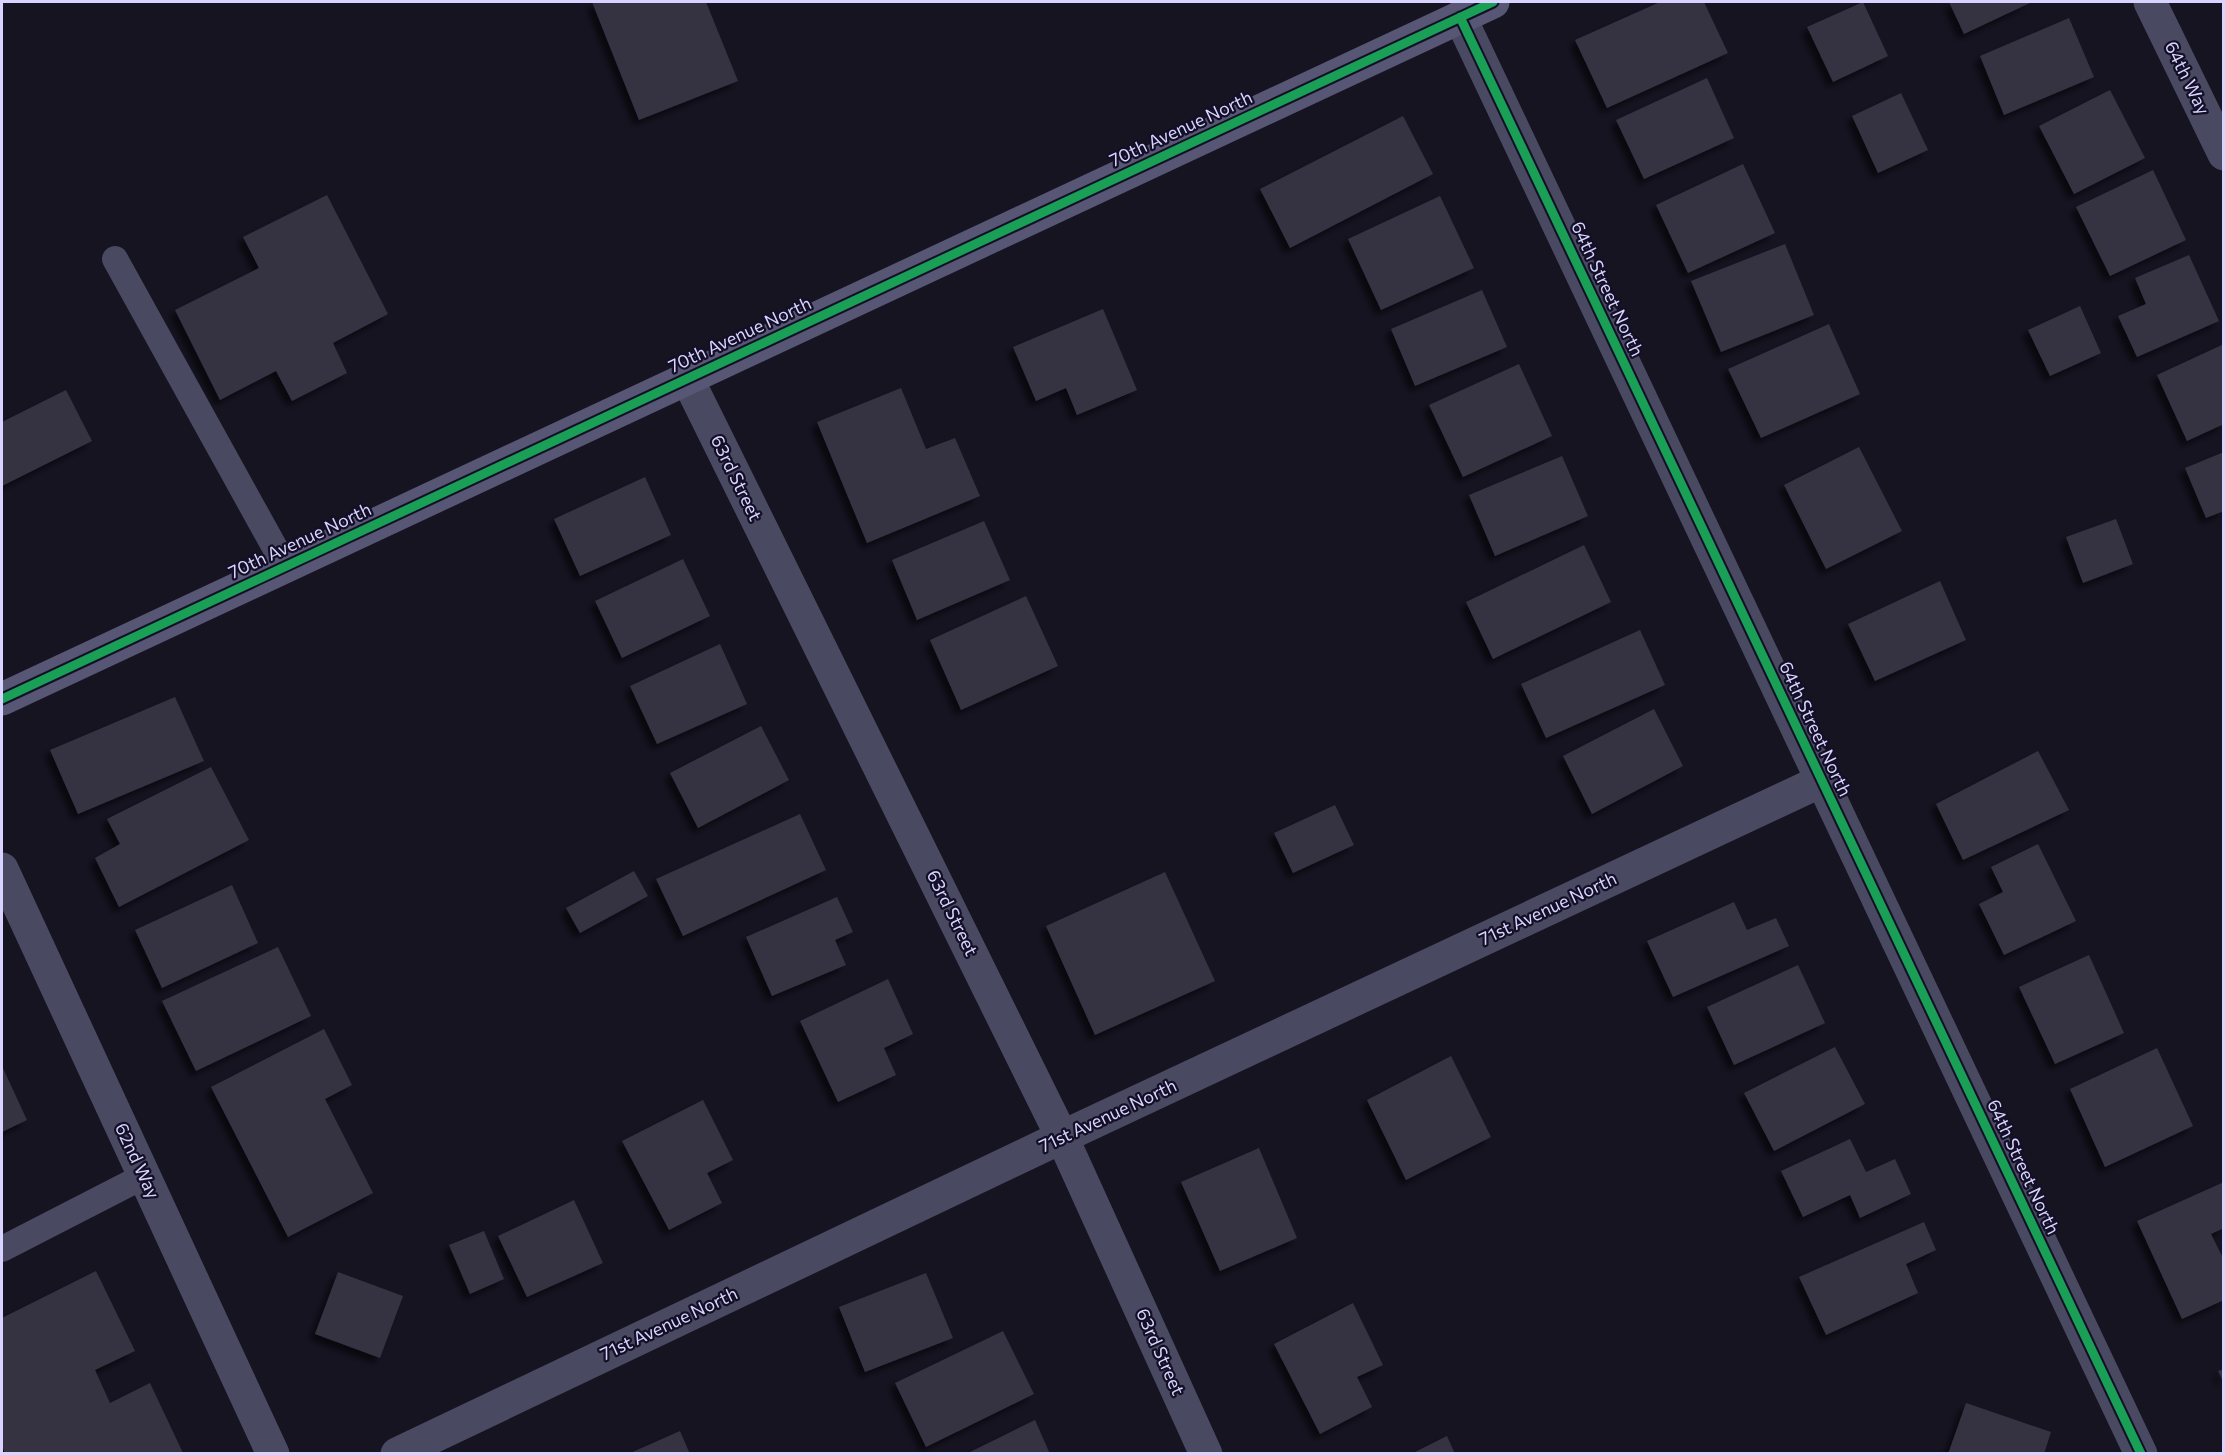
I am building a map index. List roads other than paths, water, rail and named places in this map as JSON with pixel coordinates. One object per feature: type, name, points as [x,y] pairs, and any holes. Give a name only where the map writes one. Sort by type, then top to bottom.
[{"type":"street","name":"70th Avenue North","points":[[2,699],[1493,2]]},
{"type":"street","name":"64th Way","points":[[2150,2],[2223,154]]},
{"type":"street","name":"64th Street North","points":[[1460,17],[2141,1454]]},
{"type":"street","name":"63rd Street","points":[[687,378],[1062,1137],[1206,1454]]},
{"type":"street","name":"71st Avenue North","points":[[397,1454],[1062,1137],[1821,781]]},
{"type":"street","name":"62nd Way","points":[[2,869],[273,1454]]},
{"type":"lane","points":[[114,259],[285,566]]},
{"type":"lane","points":[[2,1249],[144,1176]]}]
